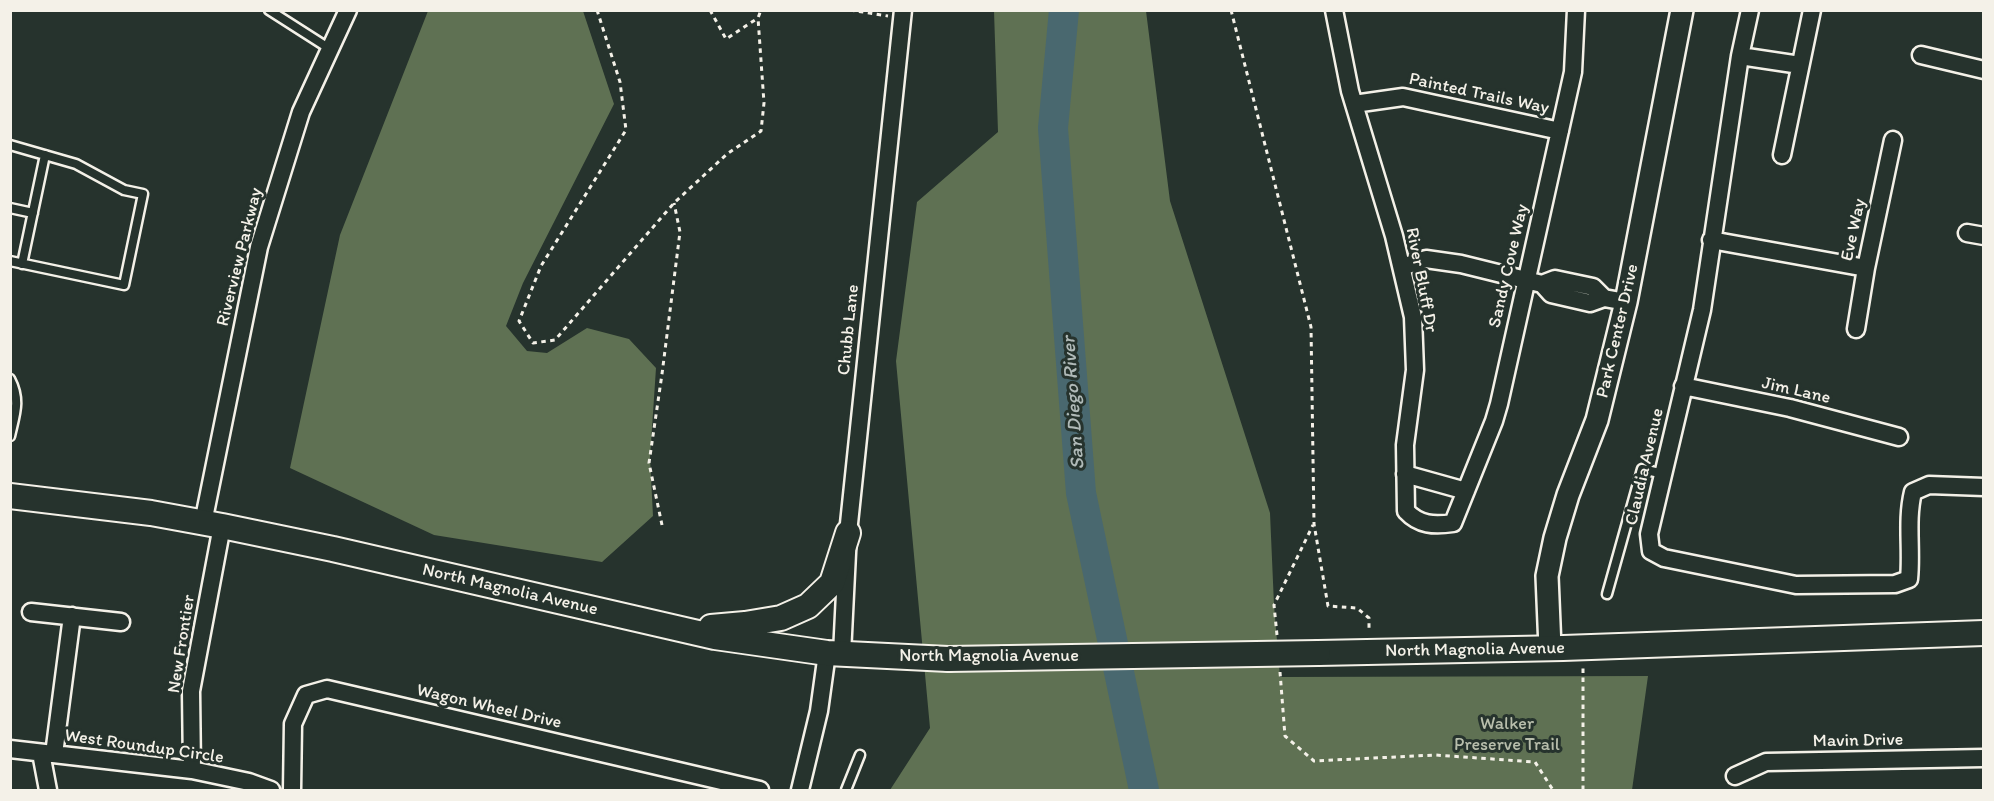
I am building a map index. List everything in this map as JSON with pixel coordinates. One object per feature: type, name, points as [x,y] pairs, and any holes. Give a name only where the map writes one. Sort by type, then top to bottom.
[{"type":"main road","name":"North Magnolia Avenue","points":[[10,496],[152,513],[212,524],[333,549],[679,630],[834,653],[948,659],[1318,653],[1550,648],[1983,633]]},
{"type":"main road","points":[[679,630],[781,618],[808,606],[832,583],[848,533]]},
{"type":"street","name":"Riverview Parkway","points":[[212,524],[260,247],[301,112],[348,10]]},
{"type":"street","name":"River Bluff Dr","points":[[1334,10],[1354,104],[1402,267],[1413,317],[1415,370],[1405,445],[1406,511],[1413,519],[1424,524],[1453,523]]},
{"type":"street","name":"Sandy Cove Way","points":[[1453,523],[1494,421],[1534,282],[1560,131],[1573,72],[1576,10]]},
{"type":"street","name":"Park Center Drive","points":[[1550,648],[1547,576],[1568,495],[1597,420],[1626,302],[1682,10]]},
{"type":"street","name":"Claudia Avenue","points":[[1750,10],[1740,56],[1702,310],[1649,534],[1651,551],[1664,558],[1796,585],[1895,584],[1909,579],[1911,561],[1909,510],[1912,492],[1929,485],[1983,487]]},
{"type":"street","points":[[1782,155],[1812,10]]},
{"type":"street","name":"Chubb Lane","points":[[800,790],[834,653],[902,14]]},
{"type":"street","points":[[1921,55],[1983,70]]},
{"type":"street","points":[[1740,56],[1800,65]]},
{"type":"street","name":"Painted Trails Way","points":[[1354,104],[1403,97],[1560,131]]},
{"type":"street","name":"Eve Way","points":[[1856,328],[1893,140]]},
{"type":"street","points":[[1712,240],[1866,268]]},
{"type":"street","points":[[1402,267],[1426,259],[1461,264],[1534,282],[1555,279],[1593,287],[1604,298],[1626,302]]},
{"type":"street","name":"Jim Lane","points":[[1683,386],[1790,408],[1899,437]]},
{"type":"street","points":[[1405,474],[1466,491]]},
{"type":"street","name":"New Frontier","points":[[192,770],[191,691],[212,524]]},
{"type":"street","points":[[31,612],[121,622]]},
{"type":"street","points":[[48,790],[47,754],[72,616]]},
{"type":"street","name":"Wagon Wheel Drive","points":[[292,790],[293,724],[306,695],[327,689],[760,790]]},
{"type":"street","name":"West Roundup Circle","points":[[10,749],[192,770],[249,782],[271,790]]},
{"type":"street","name":"Mavin Drive","points":[[1735,776],[1766,762],[1983,758]]},
{"type":"lane","points":[[269,10],[330,49]]},
{"type":"lane","points":[[10,145],[76,164],[124,190],[143,194],[124,285],[10,261]]},
{"type":"lane","points":[[22,264],[45,155]]},
{"type":"lane","points":[[10,208],[33,213]]},
{"type":"lane","points":[[10,379],[17,392],[18,402],[10,436]]},
{"type":"lane","points":[[1607,594],[1642,469],[1664,474]]},
{"type":"lane","points":[[846,790],[860,755]]},
{"type":"path","points":[[597,10],[620,82],[626,130],[541,266],[519,321],[533,343],[555,340],[674,203],[727,154],[761,130],[764,103],[758,18],[761,10]]},
{"type":"path","points":[[710,10],[726,39],[758,18]]},
{"type":"path","points":[[850,10],[902,14]]},
{"type":"path","points":[[1231,10],[1311,327],[1314,524],[1328,606],[1357,608],[1369,618],[1369,652]]},
{"type":"path","points":[[662,525],[649,463],[680,232],[674,203]]},
{"type":"path","points":[[1277,638],[1274,604],[1314,524]]},
{"type":"path","points":[[1583,647],[1583,790]]},
{"type":"path","points":[[1280,670],[1285,736],[1314,761],[1435,755],[1535,762],[1553,790]]},
{"type":"green space","points":[[428,11],[583,11],[614,104],[523,283],[506,326],[527,351],[547,353],[587,328],[629,339],[656,368],[650,458],[653,516],[602,562],[434,535],[290,468],[340,235]]},
{"type":"green space","name":"Walker Preserve Trail","points":[[994,11],[1146,11],[1170,201],[1270,513],[1280,677],[1648,676],[1632,790],[890,790],[930,728],[896,361],[917,202],[998,132]]},
{"type":"waterway","name":"San Diego River","points":[[1064,10],[1053,128],[1081,493],[1144,790]]}]
